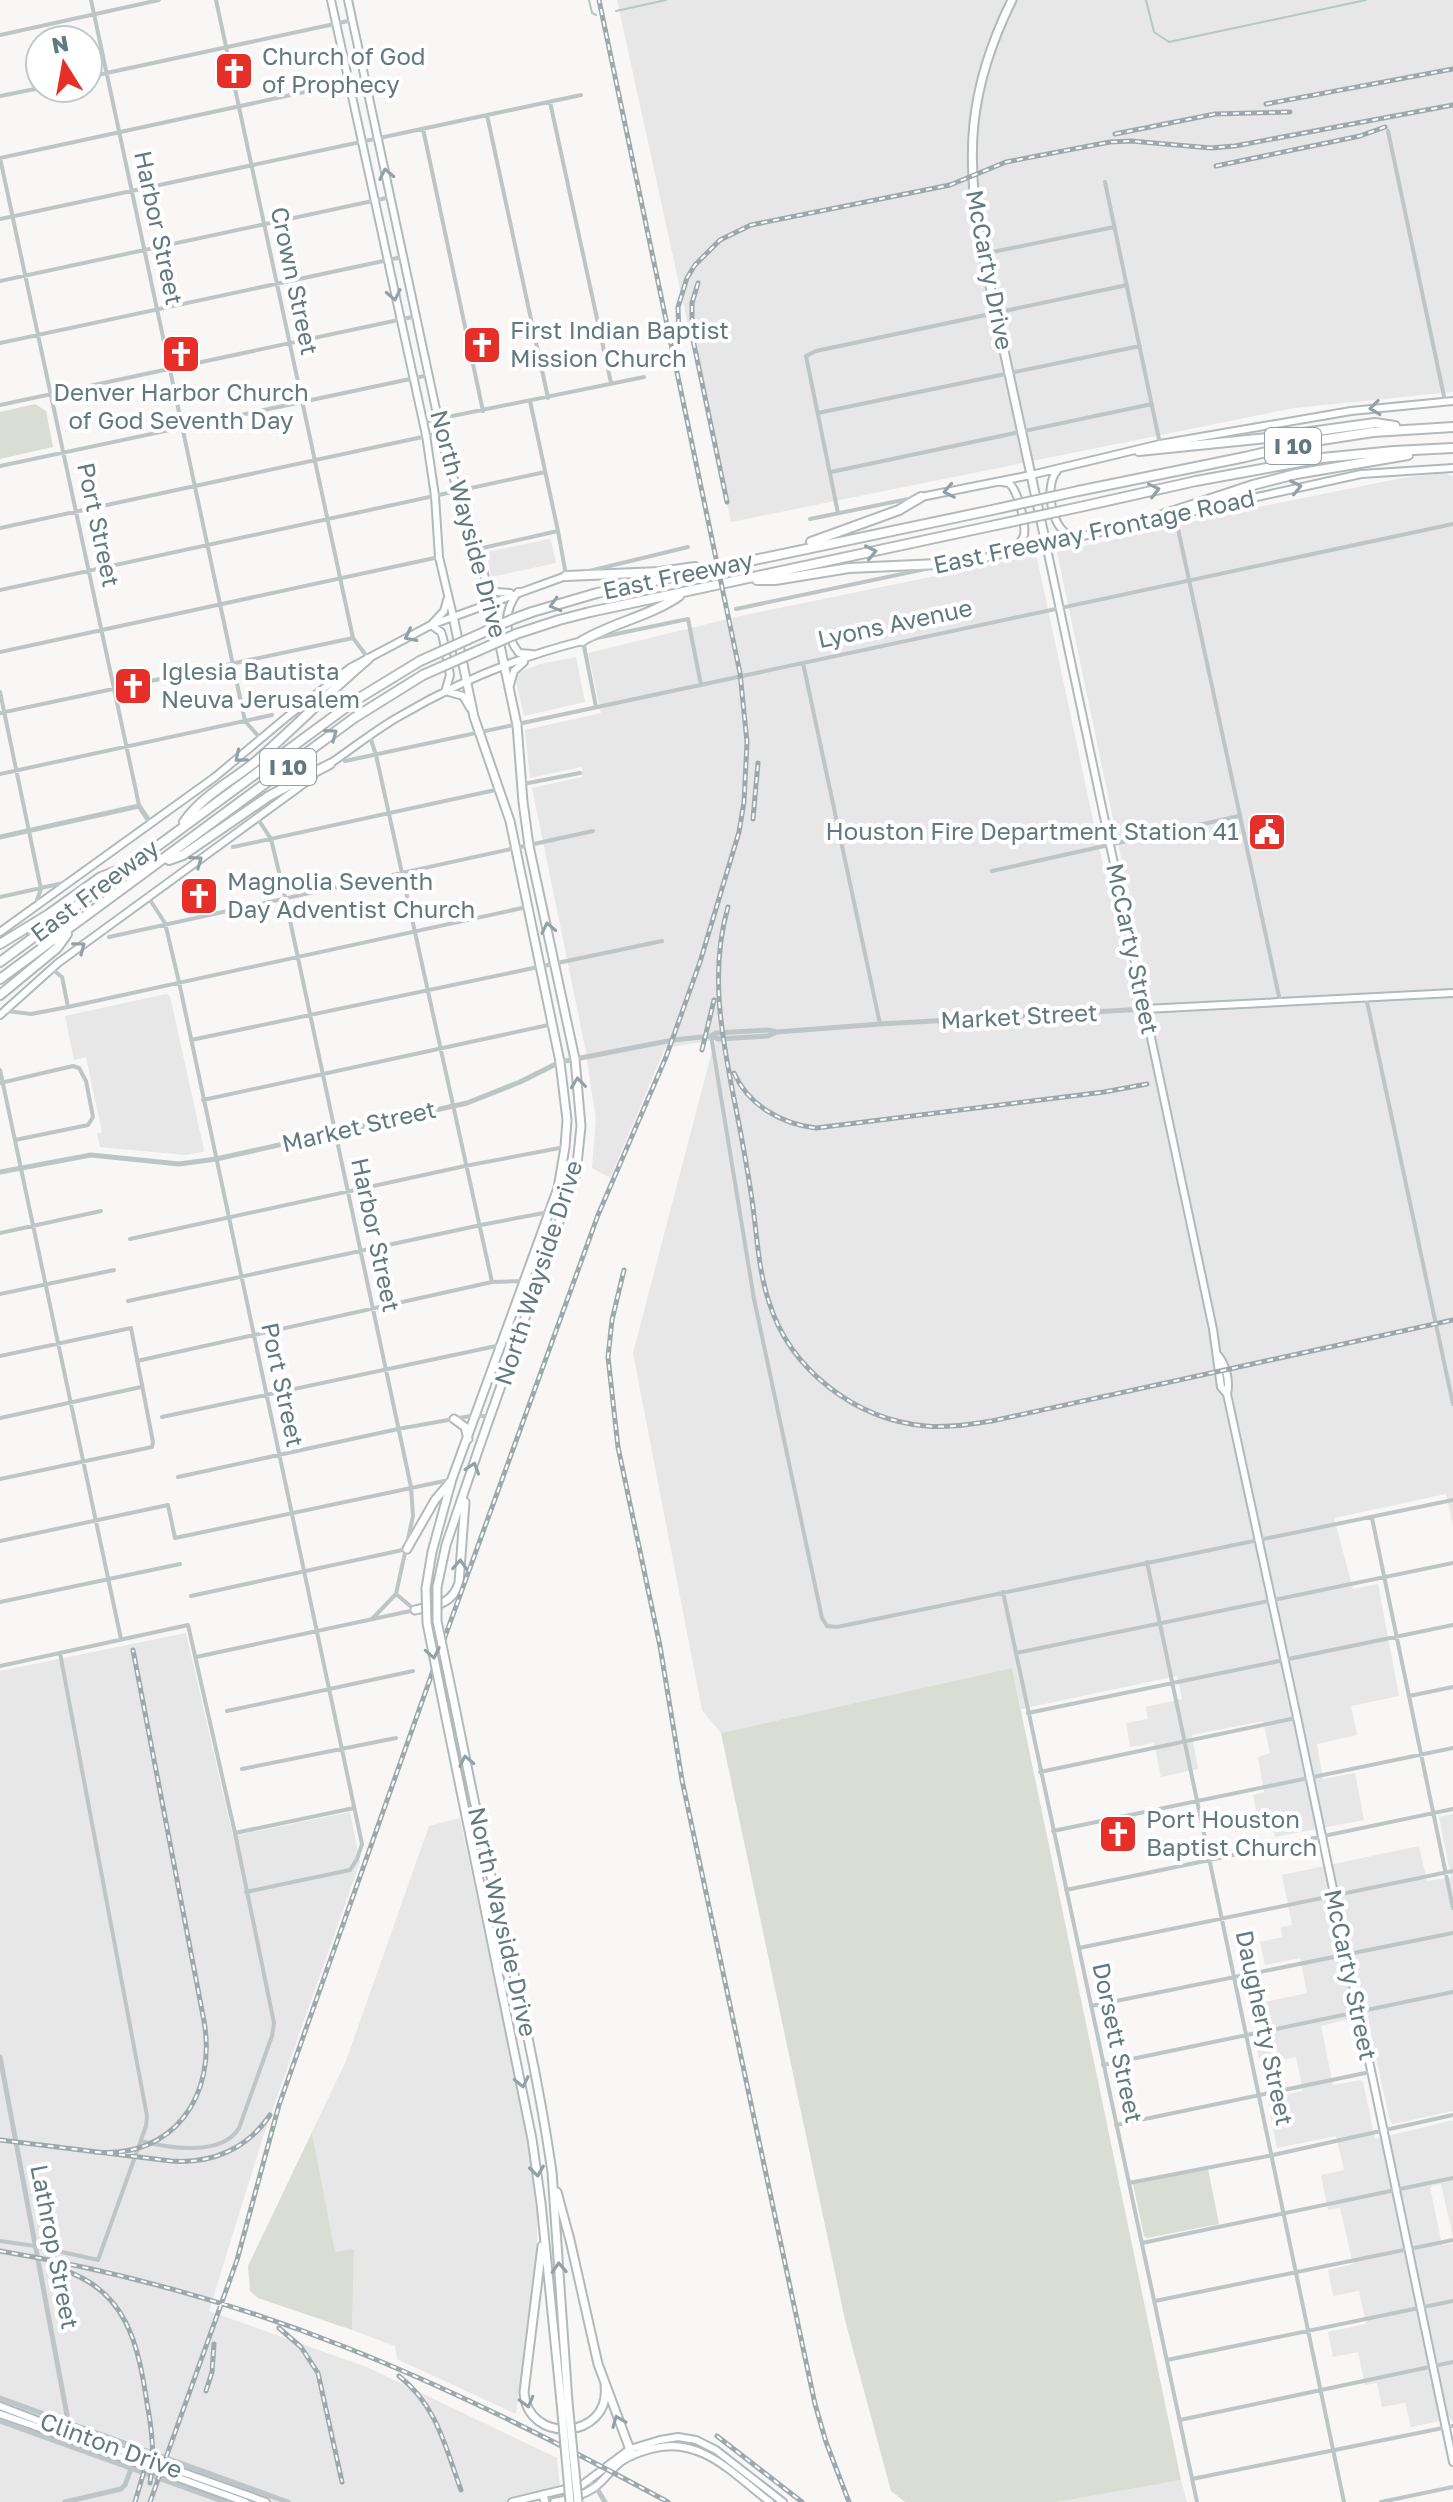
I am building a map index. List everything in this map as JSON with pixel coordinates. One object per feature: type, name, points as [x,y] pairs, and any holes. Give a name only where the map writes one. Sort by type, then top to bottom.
[{"type":"highway","points":[[1139,451],[1375,423],[1408,428]]},
{"type":"highway","name":"East Freeway","points":[[0,962],[356,700],[420,661],[513,619],[597,593],[1308,442],[1408,428],[1453,427]]},
{"type":"highway","name":"East Freeway","points":[[0,979],[354,718],[423,675],[516,634],[559,620],[1196,481],[1322,458],[1452,448]]},
{"type":"highway","points":[[1138,523],[1296,474],[1452,448]]},
{"type":"highway","points":[[764,557],[899,510],[921,497]]},
{"type":"highway","points":[[566,576],[660,572],[747,561]]},
{"type":"highway","points":[[740,581],[775,580],[849,568],[961,563]]},
{"type":"highway","points":[[582,641],[600,630],[668,603],[683,593]]},
{"type":"highway","points":[[179,829],[193,809],[253,763],[368,659]]},
{"type":"highway","points":[[157,864],[183,855],[269,796],[330,764]]},
{"type":"highway","points":[[0,944],[101,877],[127,867]]},
{"type":"highway","points":[[0,995],[57,948],[74,926]]},
{"type":"main road","name":"North Wayside Drive","points":[[331,0],[426,435],[435,496],[439,557],[478,733],[510,821],[553,1024],[567,1120],[558,1188],[452,1479],[432,1552],[426,1588],[431,1648],[528,2113],[578,2502]]},
{"type":"main road","name":"North Wayside Drive","points":[[348,0],[441,433],[456,491],[478,549],[510,689],[517,725],[529,846],[575,1059],[580,1108],[576,1174],[446,1545],[437,1587],[437,1621],[534,2066],[552,2172],[570,2502]]},
{"type":"main road","name":"McCarty Drive","points":[[1012,0],[995,32],[984,67],[971,140],[975,210],[1046,544]]},
{"type":"main road","points":[[921,497],[1060,469],[1160,444],[1351,411],[1449,401]]},
{"type":"main road","name":"East Freeway Frontage Road","points":[[961,563],[1361,474],[1453,468]]},
{"type":"main road","points":[[1060,469],[1050,482],[1056,523],[1065,534],[1079,537]]},
{"type":"main road","points":[[995,482],[1009,483],[1016,492],[1025,530],[1023,538],[1011,552]]},
{"type":"main road","name":"McCarty Street","points":[[1046,544],[1217,1354],[1223,1360],[1229,1385],[1227,1394],[1382,2131],[1449,2426],[1453,2462]]},
{"type":"main road","points":[[0,932],[215,777],[332,681],[431,625],[566,576]]},
{"type":"main road","points":[[488,587],[506,594],[518,592]]},
{"type":"main road","points":[[518,592],[506,611],[513,646],[519,653],[535,654]]},
{"type":"main road","points":[[431,625],[444,611],[447,594]]},
{"type":"main road","points":[[431,625],[441,632],[443,638],[450,675],[445,692]]},
{"type":"main road","points":[[0,1015],[52,969],[395,718],[505,666],[582,641]]},
{"type":"main road","points":[[510,689],[519,664],[535,654]]},
{"type":"main road","points":[[445,692],[463,696],[474,717]]},
{"type":"main road","name":"Market Street","points":[[1145,1009],[1453,993]]},
{"type":"main road","points":[[454,1419],[465,1427],[468,1439]]},
{"type":"main road","points":[[407,1549],[435,1500],[452,1479]]},
{"type":"main road","points":[[415,1610],[445,1602],[456,1593],[465,1491]]},
{"type":"main road","points":[[552,2172],[605,2386],[631,2452]]},
{"type":"main road","points":[[543,2223],[525,2404],[535,2419],[546,2426],[559,2429],[579,2427],[593,2421],[601,2412],[605,2386]]},
{"type":"main road","name":"Clinton Drive","points":[[0,2406],[38,2424],[246,2500],[266,2502]]},
{"type":"main road","name":"Clinton Drive","points":[[0,2414],[38,2424]]},
{"type":"main road","points":[[512,2502],[544,2499],[575,2488],[588,2482],[615,2459],[673,2437],[696,2440],[716,2450],[783,2502]]},
{"type":"main road","points":[[554,2502],[596,2487],[631,2452],[668,2445],[697,2449],[712,2457],[770,2502]]},
{"type":"street","name":"Harbor Street","points":[[91,0],[245,721],[261,739]]},
{"type":"street","points":[[0,35],[159,0]]},
{"type":"street","name":"Crown Street","points":[[216,0],[353,638],[368,659]]},
{"type":"street","points":[[104,74],[353,20]]},
{"type":"street","points":[[0,158],[365,79]]},
{"type":"street","points":[[0,96],[24,91]]},
{"type":"street","points":[[0,219],[581,95]]},
{"type":"street","points":[[550,102],[611,383]]},
{"type":"street","points":[[487,115],[548,398]]},
{"type":"street","points":[[423,129],[483,411]]},
{"type":"street","points":[[1388,131],[1449,401]]},
{"type":"street","name":"Port Street","points":[[0,158],[139,806]]},
{"type":"street","points":[[1105,182],[1160,444]]},
{"type":"street","points":[[0,281],[391,197]]},
{"type":"street","points":[[983,254],[1114,227]]},
{"type":"street","points":[[0,343],[405,257]]},
{"type":"street","points":[[838,513],[806,356],[816,351],[1127,285]]},
{"type":"street","points":[[0,405],[417,316]]},
{"type":"street","points":[[818,413],[1140,346]]},
{"type":"street","points":[[0,466],[429,375]]},
{"type":"street","points":[[423,422],[644,377]]},
{"type":"street","points":[[530,401],[566,576],[688,547]]},
{"type":"street","points":[[831,472],[1152,404]]},
{"type":"street","points":[[0,528],[441,433]]},
{"type":"street","points":[[0,590],[545,472]]},
{"type":"street","points":[[810,519],[921,497]]},
{"type":"street","points":[[1175,515],[1280,1001]]},
{"type":"street","name":"Lyons Avenue","points":[[345,761],[1453,524]]},
{"type":"street","points":[[478,549],[558,531]]},
{"type":"street","points":[[0,652],[439,557]]},
{"type":"street","name":"East Freeway Frontage Road","points":[[736,609],[961,563]]},
{"type":"street","points":[[596,707],[582,641],[688,619],[701,685]]},
{"type":"street","points":[[2,712],[353,638]]},
{"type":"street","points":[[803,663],[880,1024]]},
{"type":"street","points":[[0,692],[41,889],[38,902],[26,892]]},
{"type":"street","points":[[0,774],[272,715]]},
{"type":"street","points":[[370,737],[492,1282]]},
{"type":"street","points":[[523,784],[580,773]]},
{"type":"street","points":[[233,847],[500,789]]},
{"type":"street","points":[[0,837],[139,806],[151,825]]},
{"type":"street","points":[[992,871],[1240,816]]},
{"type":"street","name":"Harbor Street","points":[[256,817],[271,839],[285,897],[411,1487],[413,1516],[396,1594]]},
{"type":"street","points":[[109,937],[593,831]]},
{"type":"street","points":[[0,897],[74,880]]},
{"type":"street","name":"Port Street","points":[[148,897],[165,923],[179,982],[362,1844],[350,1870],[246,1892]]},
{"type":"street","points":[[7,1011],[31,1014],[68,1007],[527,907]]},
{"type":"street","points":[[191,1040],[662,941]]},
{"type":"street","points":[[52,969],[62,977],[68,1007]]},
{"type":"street","points":[[1366,997],[1453,1404]]},
{"type":"street","name":"Market Street","points":[[0,1172],[91,1155],[179,1164],[216,1159],[484,1098],[560,1062],[673,1040],[1145,1009]]},
{"type":"street","points":[[203,1100],[553,1024]]},
{"type":"street","points":[[711,1036],[754,1299],[822,1618],[827,1626],[1453,1500]]},
{"type":"street","points":[[1,1082],[73,1066],[79,1068],[86,1081],[93,1117],[88,1125],[15,1140]]},
{"type":"street","points":[[0,1070],[121,1640]]},
{"type":"street","points":[[130,1239],[565,1147]]},
{"type":"street","points":[[0,1233],[101,1211]]},
{"type":"street","points":[[128,1301],[481,1225],[549,1212],[563,1215]]},
{"type":"street","points":[[0,1294],[114,1270]]},
{"type":"street","points":[[137,1361],[492,1282],[524,1281]]},
{"type":"street","points":[[0,1356],[131,1328],[152,1447],[0,1479]]},
{"type":"street","points":[[162,1417],[501,1345],[515,1348]]},
{"type":"street","points":[[0,1418],[141,1387]]},
{"type":"street","points":[[178,1477],[398,1429],[476,1415],[490,1417]]},
{"type":"street","points":[[0,1541],[168,1505],[175,1538],[452,1479]]},
{"type":"street","points":[[1372,1518],[1453,1908]]},
{"type":"street","points":[[191,1596],[407,1549]]},
{"type":"street","name":"Daugherty Street","points":[[1147,1562],[1344,2502]]},
{"type":"street","points":[[1016,1653],[1453,1563]]},
{"type":"street","points":[[0,1602],[180,1564]]},
{"type":"street","name":"Dorsett Street","points":[[1003,1592],[1197,2502]]},
{"type":"street","points":[[372,1619],[396,1594],[415,1610]]},
{"type":"street","points":[[196,1657],[415,1610]]},
{"type":"street","points":[[0,1666],[188,1625],[235,1833],[274,2027],[234,2136],[196,2148],[141,2141]]},
{"type":"street","points":[[1028,1713],[1453,1625]]},
{"type":"street","points":[[0,2241],[98,2260],[146,2126],[147,2111],[60,1653]]},
{"type":"street","points":[[227,1711],[413,1671]]},
{"type":"street","points":[[1409,1696],[1453,1687]]},
{"type":"street","points":[[1040,1772],[1297,1717]]},
{"type":"street","points":[[242,1769],[396,1738]]},
{"type":"street","points":[[1053,1831],[1453,1748]]},
{"type":"street","points":[[235,1833],[354,1808]]},
{"type":"street","points":[[1066,1890],[1453,1809]]},
{"type":"street","points":[[1079,1948],[1453,1871]]},
{"type":"street","points":[[1091,2006],[1453,1933]]},
{"type":"street","points":[[1103,2065],[1453,1992]]},
{"type":"street","name":"Lathrop Street","points":[[0,2057],[67,2415],[57,2442]]},
{"type":"street","points":[[1116,2125],[1370,2072]]},
{"type":"street","points":[[1129,2183],[1453,2115]]},
{"type":"street","points":[[1142,2243],[1453,2178]]},
{"type":"street","points":[[1155,2301],[1453,2240]]},
{"type":"street","points":[[1167,2360],[1453,2301]]},
{"type":"street","points":[[1180,2420],[1453,2362]]},
{"type":"street","points":[[0,2398],[288,2502]]},
{"type":"street","points":[[0,2421],[225,2502]]},
{"type":"street","points":[[1192,2479],[1449,2426]]},
{"type":"street","points":[[65,2502],[121,2489],[138,2448]]},
{"type":"street","points":[[588,2482],[596,2487],[605,2502]]},
{"type":"street","points":[[1381,2502],[1453,2487]]},
{"type":"shaded area","points":[[617,0],[1453,0],[1453,392],[1294,408],[731,522]]},
{"type":"shaded area","points":[[35,404],[46,411],[53,447],[0,459],[0,412]]},
{"type":"shaded area","points":[[1443,473],[1453,476],[1453,1526],[1446,1494],[1334,1518],[1353,1589],[1378,1584],[1399,1696],[1351,1706],[1357,1735],[1317,1744],[1323,1779],[1355,1773],[1364,1820],[1275,1837],[1270,1816],[1258,1818],[1253,1795],[1264,1792],[1258,1757],[1270,1753],[1263,1721],[1192,1735],[1198,1769],[1161,1777],[1154,1743],[1130,1747],[1126,1723],[1148,1719],[1146,1707],[1182,1699],[1177,1676],[1021,1709],[1012,1668],[721,1733],[702,1710],[633,1353],[715,1040],[665,1048],[610,1178],[592,1168],[596,1119],[585,1047],[532,788],[582,777],[582,767],[530,778],[525,730],[601,713],[588,653],[740,616],[1032,556],[1037,558],[1098,843],[1136,1002],[1151,1000],[1057,552],[1259,507],[1402,478]]},
{"type":"shaded area","points":[[549,539],[556,563],[491,577],[487,552]]},
{"type":"shaded area","points":[[576,657],[585,702],[524,716],[516,682],[520,672],[540,664]]},
{"type":"shaded area","points":[[166,994],[170,996],[204,1150],[185,1155],[100,1147],[97,1134],[102,1132],[86,1057],[74,1060],[65,1016]]},
{"type":"shaded area","points":[[186,1633],[233,1836],[350,1812],[360,1862],[263,2137],[209,2311],[369,2368],[557,2458],[560,2488],[538,2493],[538,2502],[0,2502],[0,1671]]},
{"type":"shaded area","points":[[1012,1668],[1181,2480],[1057,2502],[905,2502],[891,2491],[845,2320],[721,1733]]},
{"type":"shaded area","points":[[1453,1814],[1453,2111],[1393,2124],[1367,2017],[1369,2014],[1321,2026],[1333,2085],[1363,2082],[1375,2139],[1453,2120],[1453,2237],[1441,2184],[1430,2187],[1442,2245],[1453,2243],[1453,2423],[1451,2419],[1411,2427],[1405,2403],[1382,2407],[1377,2383],[1365,2385],[1358,2352],[1333,2357],[1328,2332],[1366,2324],[1359,2291],[1333,2296],[1328,2270],[1353,2264],[1340,2208],[1328,2210],[1321,2175],[1344,2170],[1336,2136],[1277,2148],[1267,2098],[1303,2091],[1296,2057],[1260,2064],[1255,2039],[1268,2036],[1261,2003],[1307,1993],[1300,1958],[1265,1965],[1260,1942],[1282,1937],[1281,1927],[1292,1925],[1282,1875],[1419,1846],[1427,1881],[1451,1877],[1439,1817]]},
{"type":"shaded area","points":[[460,1818],[526,2133],[537,2216],[537,2263],[516,2414],[397,2359],[395,2346],[352,2330],[354,2249],[335,2253],[312,2132],[346,2061],[429,1826]]},
{"type":"shaded area","points":[[312,2132],[335,2252],[354,2249],[352,2330],[258,2298],[250,2291],[248,2266]]},
{"type":"shaded area","points":[[1208,2169],[1219,2224],[1147,2238],[1144,2236],[1133,2184]]},
{"type":"shaded area","points":[[1181,2480],[1187,2502],[1057,2502]]},
{"type":"waterway","points":[[589,0],[592,13],[596,15]]},
{"type":"waterway","points":[[616,11],[666,0]]},
{"type":"waterway","points":[[1146,0],[1154,32],[1169,42],[1366,0]]},
{"type":"railway","points":[[150,2502],[237,2260],[279,2105],[598,1215],[666,1057],[700,962],[739,832],[747,742],[740,673],[599,0]]},
{"type":"railway","points":[[1266,104],[1453,69]]},
{"type":"railway","points":[[679,337],[678,307],[687,278],[695,265],[720,240],[751,225],[950,185],[1006,162],[1110,142],[1211,148],[1235,146],[1453,105]]},
{"type":"railway","points":[[1115,134],[1215,114],[1290,112]]},
{"type":"railway","points":[[1216,166],[1360,136],[1385,127]]},
{"type":"railway","points":[[698,283],[692,303],[692,335],[727,502]]},
{"type":"railway","points":[[753,819],[758,763]]},
{"type":"railway","points":[[728,907],[719,964],[721,1021],[765,1290],[779,1327],[809,1370],[851,1402],[875,1414],[926,1426],[992,1421],[1453,1320]]},
{"type":"railway","points":[[702,1050],[714,1000]]},
{"type":"railway","points":[[734,1073],[748,1095],[768,1111],[779,1118],[816,1128],[1147,1084]]},
{"type":"railway","points":[[624,1270],[612,1320],[608,1357],[618,1447],[660,1646],[682,1780],[815,2404],[849,2502]]},
{"type":"railway","points":[[95,2152],[123,2151],[147,2145],[168,2133],[184,2117],[196,2097],[204,2074],[206,2048],[204,2021],[133,1650]]},
{"type":"railway","points":[[0,2140],[171,2161],[201,2160],[239,2145],[251,2137],[270,2115]]},
{"type":"railway","points":[[0,2251],[88,2268],[175,2290],[303,2331],[468,2400],[668,2502]]},
{"type":"railway","points":[[63,2270],[85,2279],[102,2291],[126,2322],[139,2360],[151,2433],[150,2483]]},
{"type":"railway","points":[[279,2328],[301,2347],[318,2373],[342,2482]]},
{"type":"railway","points":[[206,2391],[212,2372],[214,2344]]},
{"type":"railway","points":[[399,2376],[431,2414],[461,2490]]},
{"type":"railway","points":[[717,2436],[802,2502]]},
{"type":"railway","points":[[135,2502],[145,2468]]},
{"type":"place","name":"Church of God of Prophecy","points":[[234,71]]},
{"type":"place","name":"First Indian Baptist Mission Church","points":[[482,345]]},
{"type":"place","name":"Denver Harbor Church of God Seventh Day","points":[[181,354]]},
{"type":"place","name":"Iglesia Bautista Neuva Jerusalem","points":[[133,686]]},
{"type":"place","name":"Houston Fire Department Station 41","points":[[1267,832]]},
{"type":"place","name":"Magnolia Seventh Day Adventist Church","points":[[199,896]]},
{"type":"place","name":"Port Houston Baptist Church","points":[[1118,1834]]}]
